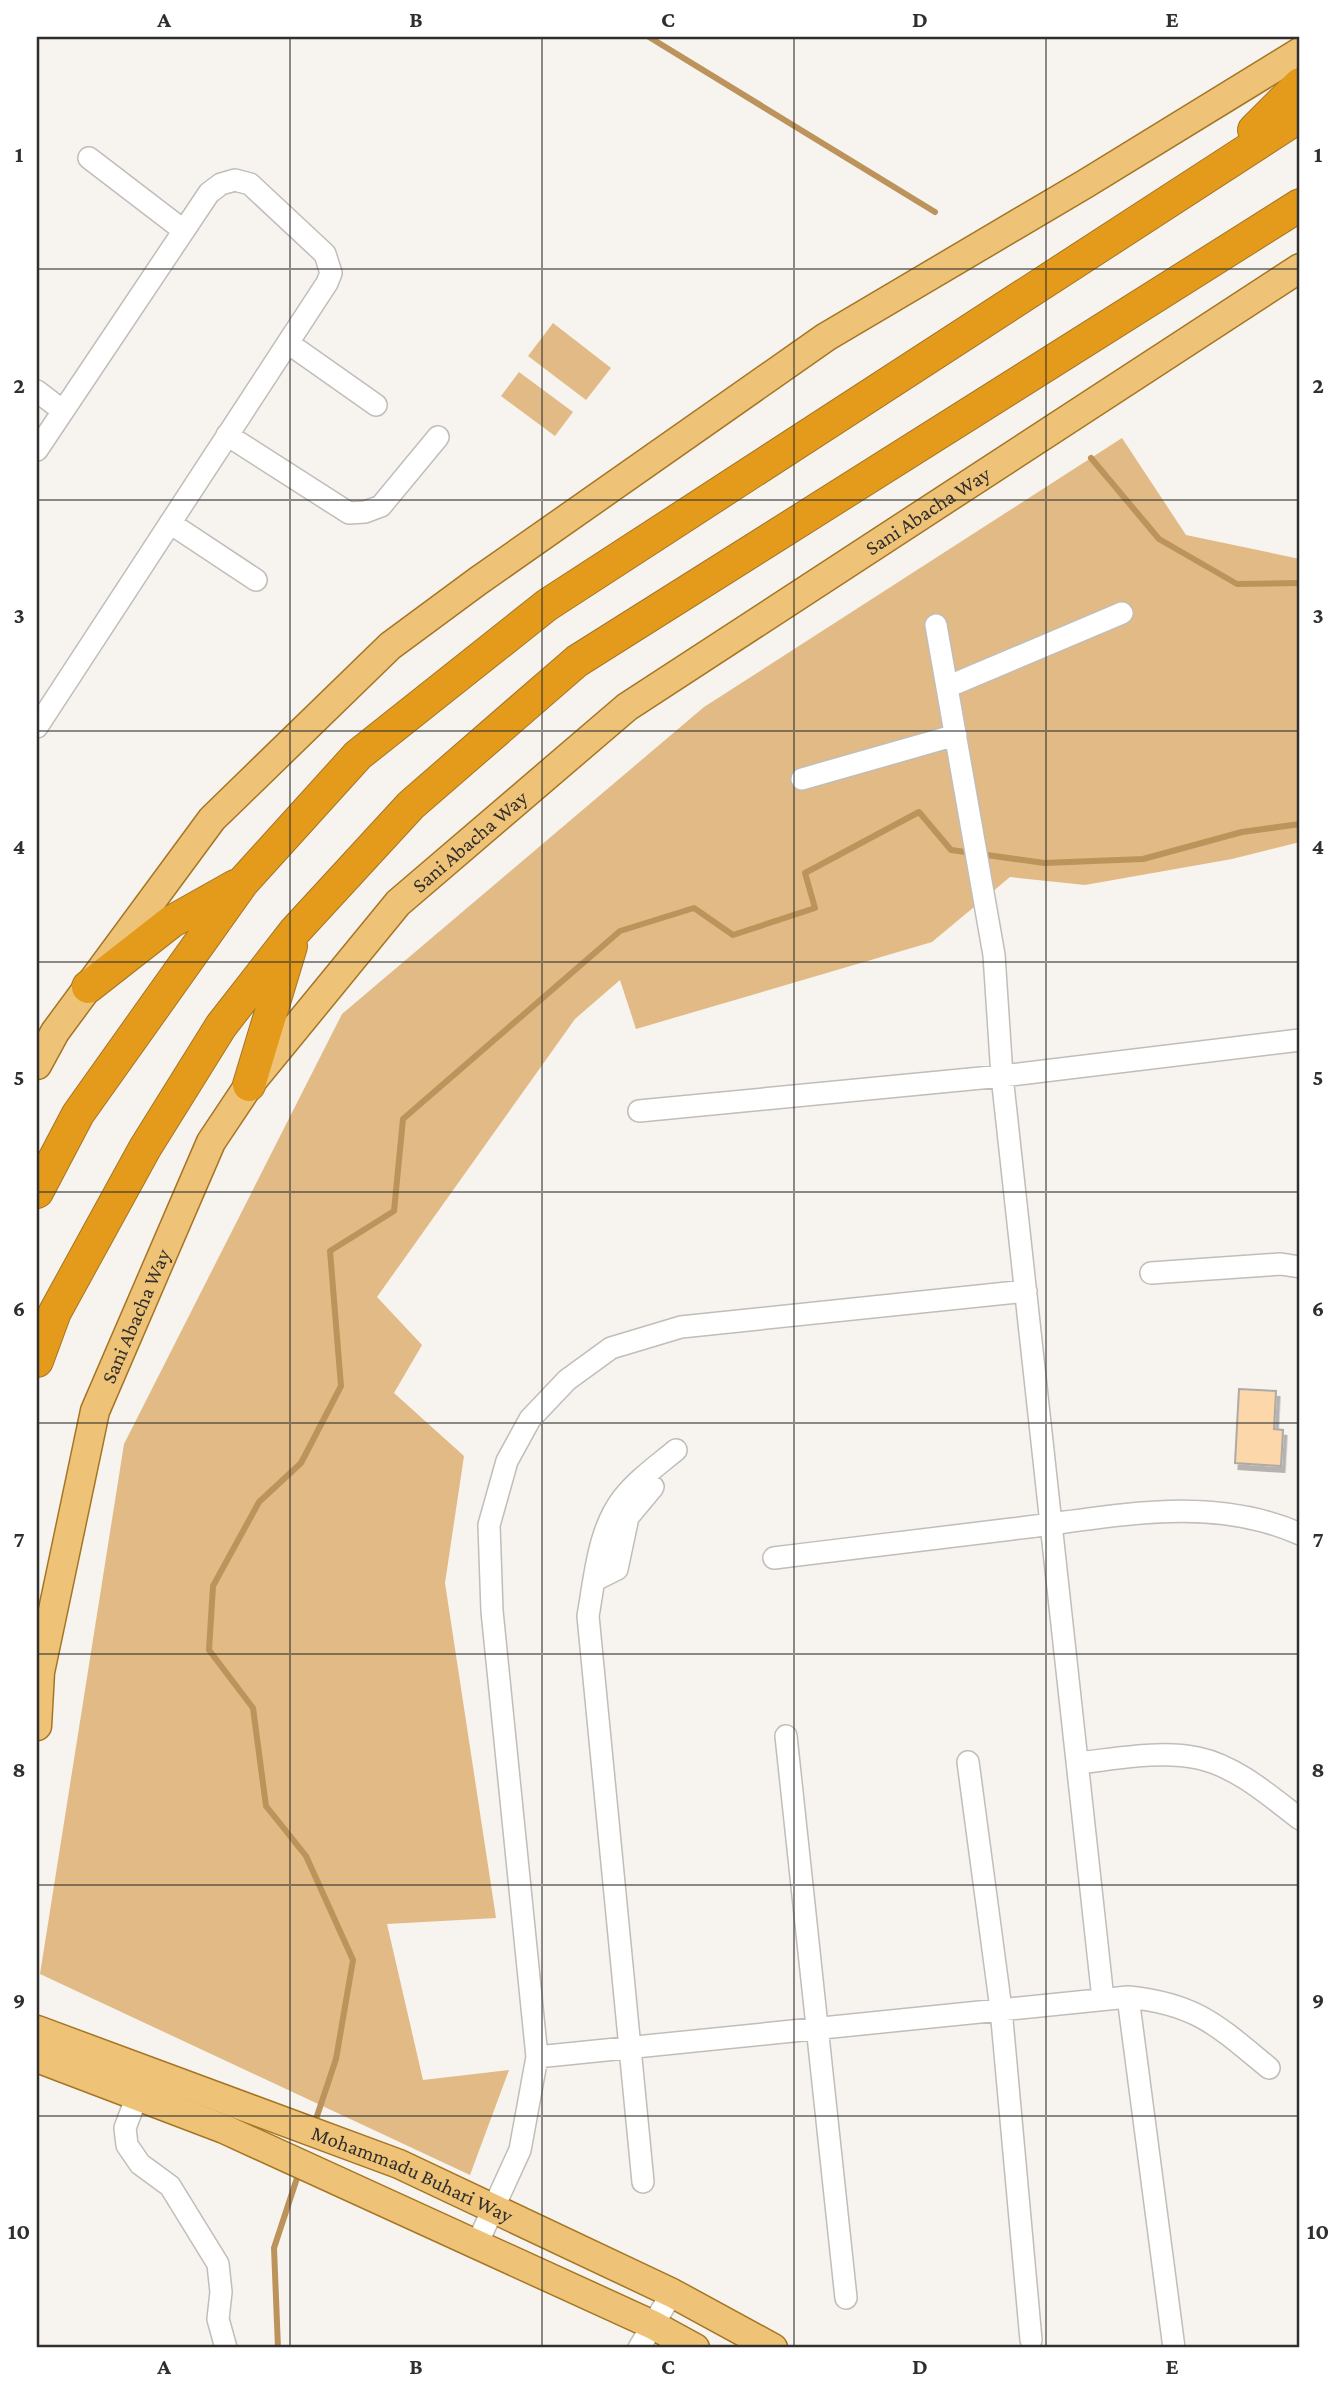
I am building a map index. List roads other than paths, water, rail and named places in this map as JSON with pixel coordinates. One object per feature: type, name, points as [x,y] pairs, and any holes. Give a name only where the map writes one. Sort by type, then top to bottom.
[{"type":"highway","points":[[1215,169],[1300,84]]},
{"type":"highway","points":[[37,1192],[78,1114],[243,882],[358,755],[547,605],[1300,116]]},
{"type":"highway","points":[[37,1361],[55,1312],[145,1147],[221,1026],[295,931],[411,805],[577,661],[1300,205]]},
{"type":"highway","points":[[1264,229],[1300,216]]},
{"type":"highway","points":[[88,987],[171,922],[243,882]]},
{"type":"highway","points":[[249,1085],[295,931]]},
{"type":"main road","points":[[37,1065],[55,1032],[212,819],[390,646],[478,581],[826,337],[1085,184],[1300,52]]},
{"type":"main road","name":"Sani Abacha Way","points":[[37,1726],[40,1672],[95,1411],[211,1142],[249,1085],[398,903],[627,707],[1300,268]]},
{"type":"main road","name":"Mohammadu Buhari Way","points":[[37,2031],[399,2164],[671,2293],[773,2348]]},
{"type":"main road","name":"Mohammadu Buhari Way","points":[[37,2058],[224,2129],[477,2244],[646,2337],[695,2348]]},
{"type":"street","points":[[89,158],[183,230]]},
{"type":"street","points":[[37,450],[183,230],[209,193],[221,184],[234,180],[250,184],[325,254],[331,273],[327,284],[37,727]]},
{"type":"street","points":[[288,343],[376,405]]},
{"type":"street","points":[[37,391],[63,411]]},
{"type":"street","points":[[228,435],[349,513],[365,512],[382,506],[438,437]]},
{"type":"street","points":[[170,523],[256,580]]},
{"type":"street","points":[[947,687],[1122,613]]},
{"type":"street","points":[[936,625],[993,955],[1002,1076],[1103,1998]]},
{"type":"street","points":[[802,779],[956,735]]},
{"type":"street","points":[[639,1111],[1002,1076],[1300,1040]]},
{"type":"street","points":[[1151,1273],[1281,1264],[1300,1268]]},
{"type":"street","points":[[477,2244],[520,2150],[537,2057],[492,1611],[489,1525],[507,1461],[530,1419],[567,1380],[611,1348],[681,1327],[1026,1291]]},
{"type":"street","points":[[643,2182],[587,1616],[603,1540],[614,1512],[634,1486],[676,1450]]},
{"type":"street","points":[[595,1580],[617,1569],[628,1517],[653,1487]]},
{"type":"street","points":[[774,1558],[1131,1513],[1203,1510],[1252,1517],[1300,1534]]},
{"type":"street","points":[[786,1736],[846,2298]]},
{"type":"street","points":[[1077,1763],[1151,1755],[1198,1758],[1237,1773],[1300,1819]]},
{"type":"street","points":[[968,1762],[1002,2009],[1031,2340]]},
{"type":"street","points":[[537,2057],[1128,1997],[1164,2001],[1191,2010],[1212,2022],[1269,2068]]},
{"type":"street","points":[[1128,1997],[1174,2348]]},
{"type":"street","points":[[137,2096],[125,2128],[127,2145],[140,2164],[170,2186],[218,2264],[222,2292],[218,2319],[226,2348]]},
{"type":"street","points":[[646,2337],[671,2293]]},
{"type":"waterway","points":[[649,37],[935,212]]},
{"type":"waterway","points":[[1091,458],[1159,539],[1237,584],[1300,583]]},
{"type":"waterway","points":[[314,2125],[336,2059],[353,1960],[306,1856],[266,1806],[253,1708],[209,1650],[213,1586],[259,1502],[301,1463],[341,1386],[330,1251],[394,1211],[403,1119],[620,931],[694,908],[733,935],[815,908],[805,873],[919,812],[951,850],[1044,863],[1143,859],[1242,832],[1300,824]]},
{"type":"waterway","points":[[278,2348],[274,2248],[299,2172]]}]
